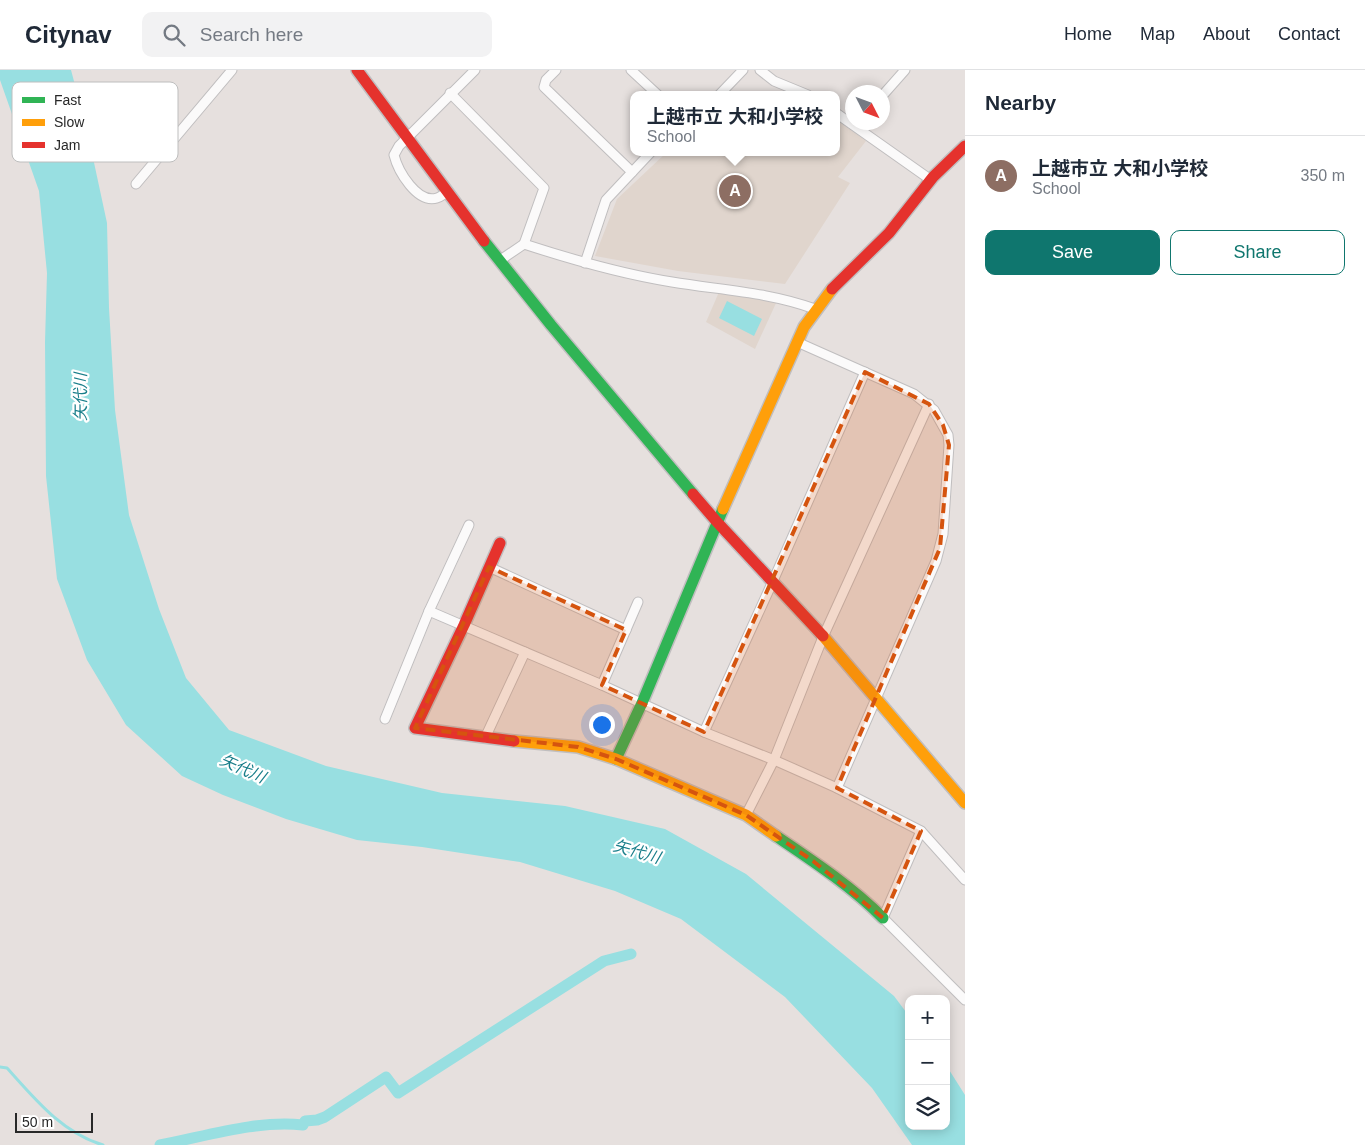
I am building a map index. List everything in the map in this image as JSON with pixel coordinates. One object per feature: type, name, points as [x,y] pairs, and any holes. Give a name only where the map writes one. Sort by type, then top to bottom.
[{"type":"street","points":[[178,134],[232,70]]},
{"type":"street","points":[[357,70],[499,261],[717,522],[823,637],[965,802]]},
{"type":"street","points":[[448,192],[437,198],[428,198],[419,194],[396,164],[394,155],[399,146],[475,70]]},
{"type":"street","points":[[556,70],[546,80],[544,87],[632,172]]},
{"type":"street","points":[[631,70],[654,91]]},
{"type":"street","points":[[723,91],[743,70]]},
{"type":"street","points":[[760,70],[774,81],[798,91]]},
{"type":"street","points":[[890,87],[905,70]]},
{"type":"street","points":[[450,93],[544,188],[524,244],[499,261]]},
{"type":"street","points":[[865,130],[930,180]]},
{"type":"street","points":[[616,759],[642,703],[717,522],[797,342],[815,309],[850,269],[907,213],[930,180],[965,146]]},
{"type":"street","points":[[585,264],[606,200],[647,156]]},
{"type":"street","points":[[136,184],[155,162]]},
{"type":"street","points":[[524,244],[585,264],[671,282],[772,296],[815,309]]},
{"type":"street","points":[[797,342],[914,394],[929,404],[943,425],[948,435],[949,444],[943,534],[936,561],[837,788]]},
{"type":"street","points":[[704,732],[865,372]]},
{"type":"street","points":[[746,815],[774,760],[823,637],[929,404]]},
{"type":"street","points":[[384,719],[429,611],[469,525]]},
{"type":"street","points":[[500,543],[464,625],[415,728],[485,738],[578,747],[616,759],[746,815],[813,861],[871,906],[965,1000]]},
{"type":"street","points":[[489,567],[626,630]]},
{"type":"street","points":[[602,685],[638,602]]},
{"type":"street","points":[[429,611],[602,685],[704,732],[837,788],[921,831],[965,880]]},
{"type":"street","points":[[485,738],[525,652]]},
{"type":"street","points":[[883,918],[921,831]]},
{"type":"highlighted area","points":[[865,372],[929,404],[943,425],[949,445],[940,548],[837,788],[921,831],[883,918],[813,861],[746,815],[616,759],[578,747],[415,728],[489,567],[626,630],[602,685],[704,732]]},
{"type":"shaded area","points":[[840,122],[845,126],[845,130],[851,130],[866,141],[838,177],[850,183],[785,284],[678,271],[595,256],[617,199],[663,156],[840,156]]},
{"type":"shaded area","points":[[719,292],[777,301],[755,349],[706,322]]},
{"type":"water","points":[[0,70],[71,70],[74,82],[12,82],[12,114],[0,80]]},
{"type":"water","name":"矢代川","points":[[29,162],[94,162],[107,223],[109,308],[115,410],[129,515],[159,609],[186,678],[229,730],[326,766],[442,793],[565,806],[665,829],[746,874],[894,996],[905,1011],[905,1130],[950,1130],[950,1071],[965,1095],[965,1145],[912,1145],[872,1088],[785,997],[681,919],[615,891],[520,862],[422,847],[357,840],[286,819],[223,795],[182,776],[126,725],[87,660],[57,579],[46,476],[45,342],[47,273],[39,191]]},
{"type":"water","points":[[727,301],[762,319],[754,336],[719,318]]},
{"type":"waterway","points":[[160,1145],[249,1127],[285,1124],[303,1125],[305,1121],[325,1117],[386,1077],[398,1093],[604,961],[631,954]]},
{"type":"waterway","points":[[0,1067],[7,1068],[38,1102],[62,1123],[74,1132],[103,1145]]},
{"type":"traffic: fast","points":[[484,241],[551,325],[693,494]]},
{"type":"traffic: fast","points":[[616,759],[642,703],[723,509]]},
{"type":"traffic: fast","points":[[776,836],[818,864],[871,906],[883,918]]},
{"type":"traffic: slow","points":[[723,509],[804,327],[832,289]]},
{"type":"traffic: slow","points":[[823,636],[965,803]]},
{"type":"traffic: slow","points":[[514,741],[578,747],[616,759],[746,815],[776,836]]},
{"type":"traffic: jam","points":[[357,70],[484,241]]},
{"type":"traffic: jam","points":[[832,289],[889,233],[933,177],[965,146]]},
{"type":"traffic: jam","points":[[693,494],[823,636]]},
{"type":"traffic: jam","points":[[500,543],[464,625],[415,728],[514,741]]},
{"type":"place","name":"上越市立 大和小学校","points":[[735,191]]}]
